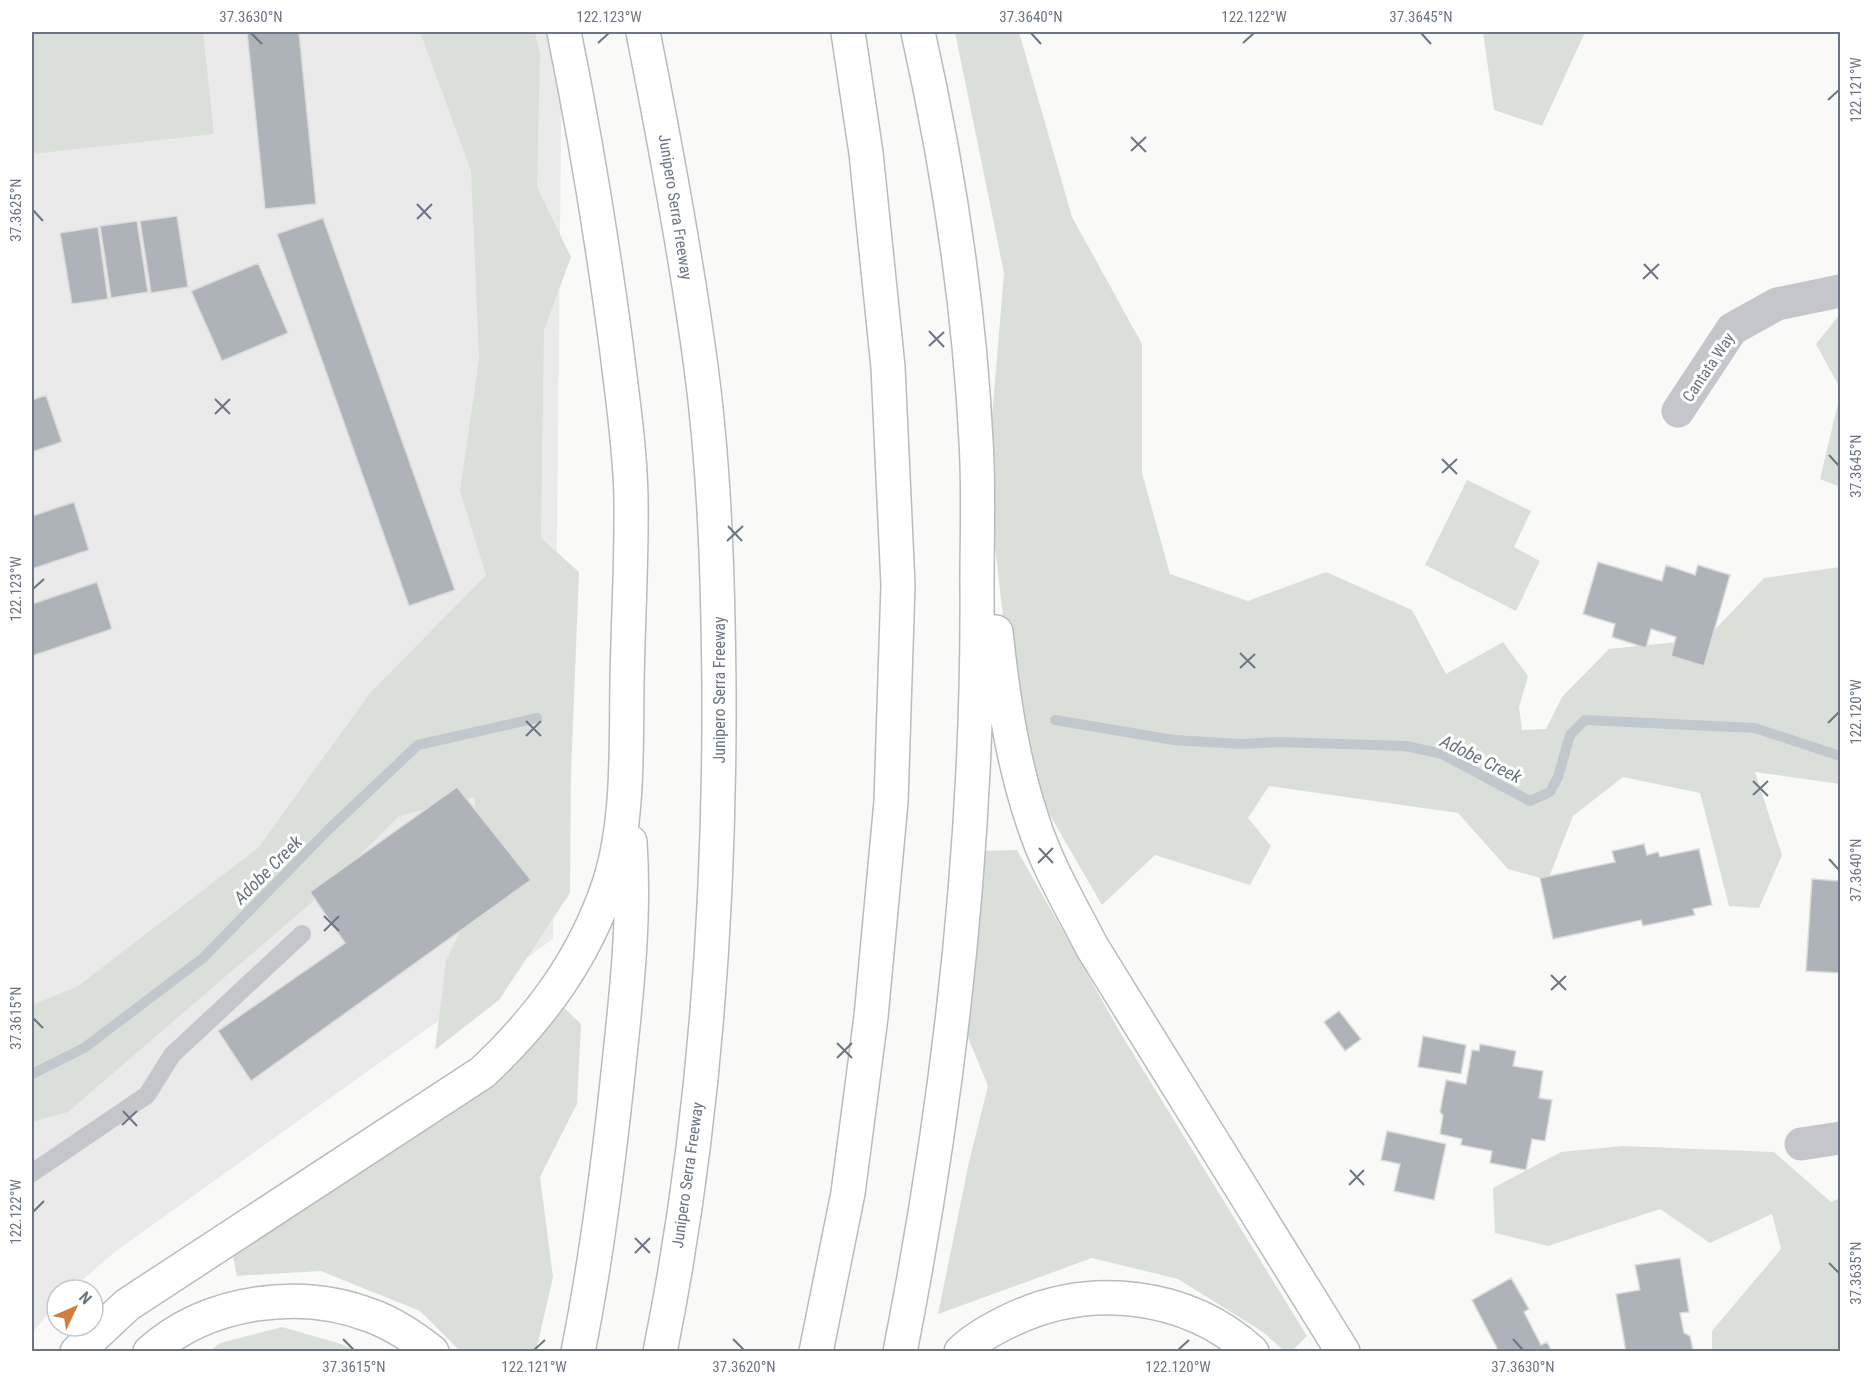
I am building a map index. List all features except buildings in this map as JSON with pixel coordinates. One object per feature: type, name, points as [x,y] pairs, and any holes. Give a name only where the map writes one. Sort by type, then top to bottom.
[{"type":"highway","points":[[564,32],[597,210],[622,393],[630,484],[626,768],[633,885],[626,998],[600,1222],[578,1352]]},
{"type":"highway","name":"Junipero Serra Freeway","points":[[643,32],[672,175],[702,370],[718,582],[719,784],[708,994],[691,1162],[660,1352]]},
{"type":"highway","points":[[816,1352],[848,1193],[871,1017],[891,801],[898,585],[888,367],[866,153],[848,32]]},
{"type":"highway","points":[[918,32],[934,104],[954,225],[1000,675],[1013,752],[1033,823],[1060,888],[1092,946],[1343,1352]]},
{"type":"highway","points":[[900,1352],[936,1154],[949,1061],[969,865],[978,672],[976,443]]},
{"type":"highway","points":[[76,1352],[128,1305],[446,1099],[483,1072],[517,1040],[571,970],[595,924],[611,880],[620,833],[626,768]]},
{"type":"highway","points":[[961,1352],[994,1328],[1031,1310],[1073,1299],[1116,1296],[1160,1303],[1203,1318],[1237,1338],[1252,1352]]},
{"type":"highway","points":[[150,1352],[192,1323],[224,1311],[255,1304],[291,1301],[332,1304],[372,1316],[409,1334],[432,1352]]},
{"type":"street","name":"Cantata Way","points":[[1678,411],[1732,329],[1777,304],[1840,291]]},
{"type":"street","points":[[1801,1144],[1840,1138]]},
{"type":"lane","points":[[32,1173],[147,1095],[172,1055],[302,934]]},
{"type":"shaded area","points":[[32,32],[562,32],[553,939],[116,1251],[85,1278],[45,1278],[45,1317],[32,1333]]},
{"type":"shaded area","points":[[32,32],[203,32],[214,134],[32,154]]},
{"type":"shaded area","points":[[420,32],[535,32],[540,54],[537,187],[571,257],[544,330],[541,538],[579,572],[571,773],[570,893],[499,1000],[435,1050],[446,961],[485,880],[474,797],[399,816],[318,897],[68,1112],[32,1122],[32,1005],[78,986],[258,848],[370,693],[486,575],[460,491],[479,359],[471,171]]},
{"type":"shaded area","points":[[955,32],[1019,32],[1072,217],[1142,344],[1142,473],[1170,574],[1248,601],[1326,572],[1412,610],[1446,674],[1503,642],[1528,676],[1519,707],[1522,730],[1546,729],[1562,697],[1609,649],[1706,639],[1764,578],[1840,567],[1840,784],[1755,772],[1782,855],[1759,908],[1729,906],[1700,793],[1623,777],[1573,816],[1548,880],[1508,869],[1458,813],[1269,786],[1248,818],[1271,846],[1250,885],[1155,855],[1102,905],[1032,784],[1005,634],[987,476],[1004,273]]},
{"type":"shaded area","points":[[1483,32],[1585,32],[1542,126],[1494,110]]},
{"type":"shaded area","points":[[1840,314],[1840,388],[1816,344]]},
{"type":"shaded area","points":[[1840,395],[1840,487],[1820,479]]},
{"type":"shaded area","points":[[1467,480],[1531,511],[1514,547],[1540,561],[1516,611],[1425,565]]},
{"type":"shaded area","points":[[1017,850],[1124,1039],[1307,1336],[1292,1351],[1284,1351],[1263,1332],[1178,1279],[1092,1258],[938,1314],[969,1162],[988,1086],[962,1023],[982,851]]},
{"type":"shaded area","points":[[557,1001],[581,1024],[577,1104],[540,1177],[553,1277],[536,1351],[460,1351],[420,1311],[321,1271],[237,1276],[233,1257],[259,1230]]},
{"type":"shaded area","points":[[1622,1146],[1774,1152],[1831,1202],[1840,1198],[1840,1351],[1712,1351],[1712,1331],[1781,1249],[1772,1214],[1710,1243],[1660,1209],[1548,1246],[1495,1233],[1493,1188],[1561,1152]]},
{"type":"shaded area","points":[[282,1327],[359,1351],[210,1351],[220,1343]]},
{"type":"waterway","name":"Adobe Creek","points":[[32,1074],[84,1048],[203,958],[329,829],[418,745],[537,718]]},
{"type":"waterway","name":"Adobe Creek","points":[[1055,720],[1174,740],[1241,744],[1279,742],[1406,746],[1442,754],[1530,801],[1550,792],[1558,777],[1570,735],[1585,720],[1755,728],[1840,756]]}]
